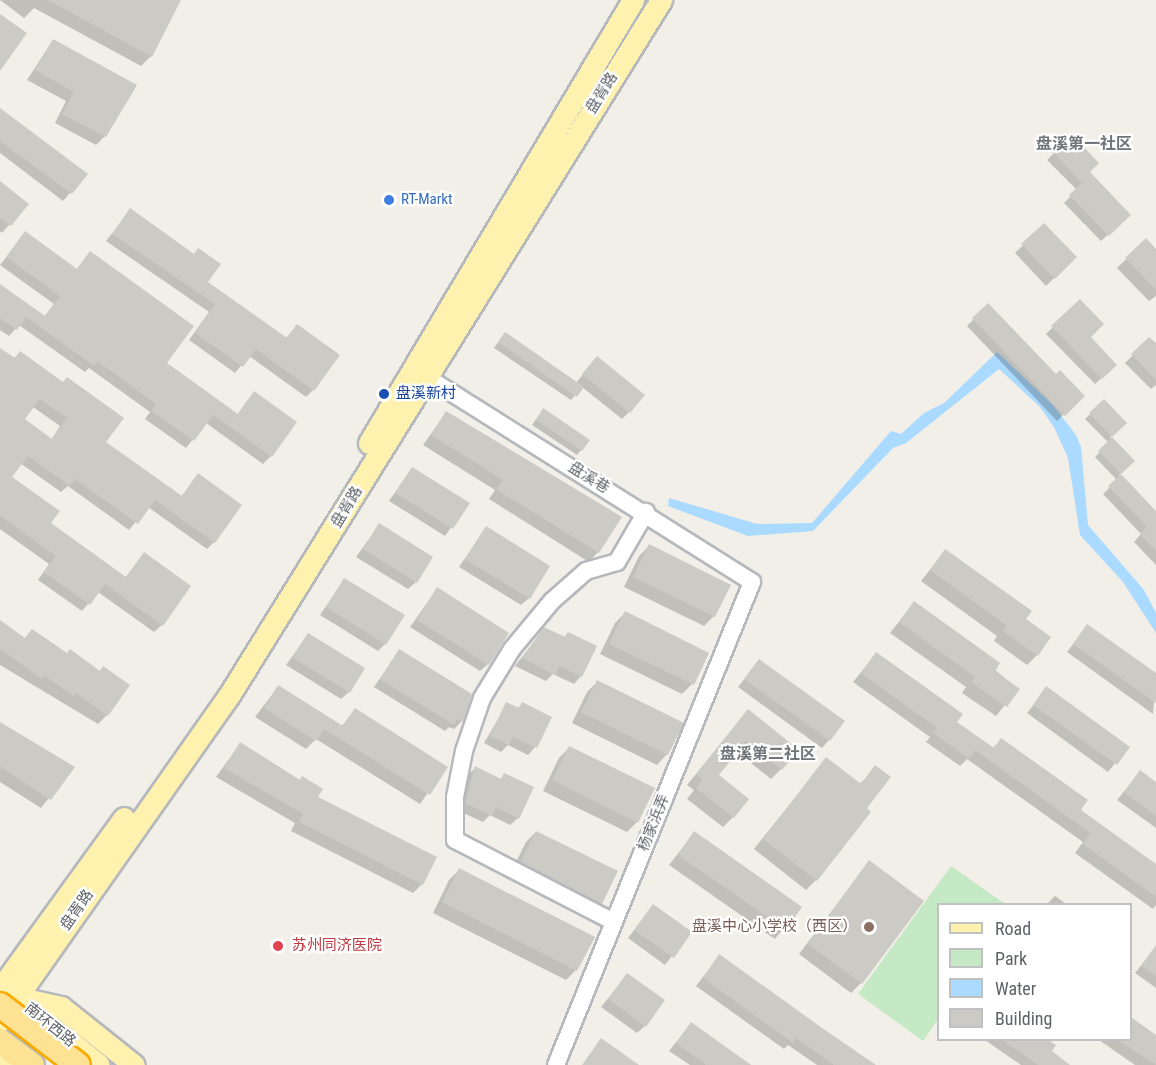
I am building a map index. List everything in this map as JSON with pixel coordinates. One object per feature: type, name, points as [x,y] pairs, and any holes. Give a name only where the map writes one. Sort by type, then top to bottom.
[{"type":"highway","points":[[2,1002],[91,1064]]},
{"type":"highway","points":[[0,1041],[32,1065]]},
{"type":"main road","name":"盘胥路","points":[[2,1002],[218,688],[304,558],[418,358],[633,0]]},
{"type":"main road","name":"盘胥路","points":[[2,1002],[228,697],[311,568],[425,376],[656,1]]},
{"type":"main road","points":[[2,1002],[61,1007],[134,1065]]},
{"type":"street","name":"盘溪巷","points":[[425,376],[646,512],[752,582]]},
{"type":"street","points":[[614,922],[455,840],[454,797],[464,751],[482,698],[512,649],[552,601],[586,571],[617,562],[646,512]]},
{"type":"street","name":"杨家浜弄","points":[[556,1065],[752,582]]},
{"type":"green space","points":[[951,866],[1004,903],[937,903],[937,1020],[923,1041],[858,994]]},
{"type":"water","points":[[997,352],[1052,404],[1076,435],[1081,447],[1088,525],[1144,590],[1156,613],[1156,633],[1123,582],[1080,535],[1068,458],[1054,427],[1040,407],[999,369],[906,443],[893,448],[813,531],[748,536],[668,506],[669,498],[757,524],[812,523],[891,431],[901,434],[924,413],[944,403]]},
{"type":"building","points":[[48,0],[181,0],[152,57]]},
{"type":"building","points":[[0,14],[27,33],[0,71]]},
{"type":"building","points":[[53,39],[137,85],[106,137],[62,114],[74,92],[35,70]]},
{"type":"building","points":[[0,108],[88,174],[72,194],[0,141]]},
{"type":"building","points":[[1071,134],[1099,163],[1090,172],[1131,215],[1109,236],[1069,195],[1082,183],[1053,152]]},
{"type":"building","points":[[0,181],[29,204],[11,226],[0,218]]},
{"type":"building","points":[[130,208],[194,254],[198,248],[221,264],[208,282],[287,338],[297,324],[340,355],[314,391],[256,349],[243,367],[195,333],[215,304],[112,234]]},
{"type":"building","points":[[1044,223],[1077,257],[1055,279],[1021,244]]},
{"type":"building","points":[[25,231],[77,269],[90,251],[194,326],[167,363],[238,414],[254,391],[297,422],[272,457],[213,415],[194,441],[151,411],[156,404],[97,361],[94,366],[26,317],[17,330],[0,318],[0,284],[45,316],[60,296],[6,257]]},
{"type":"building","points":[[1146,238],[1156,249],[1156,290],[1125,258]]},
{"type":"building","points":[[1080,299],[1104,324],[1091,337],[1117,365],[1102,379],[1051,326]]},
{"type":"building","points":[[988,303],[1056,374],[1060,370],[1085,396],[1065,416],[972,318]]},
{"type":"building","points":[[505,332],[584,387],[577,397],[498,342]]},
{"type":"building","points":[[1149,337],[1156,343],[1156,380],[1131,354]]},
{"type":"building","points":[[0,348],[15,358],[20,351],[63,382],[67,377],[124,418],[106,442],[182,496],[198,473],[242,505],[215,543],[155,500],[138,524],[75,479],[70,486],[28,456],[12,477],[60,511],[51,523],[126,577],[144,552],[191,586],[163,626],[105,584],[90,605],[44,572],[56,556],[0,516]],"holes":[[[40,399],[67,418],[52,439],[25,419]]]},
{"type":"building","points":[[597,356],[645,395],[630,413],[582,374]]},
{"type":"building","points":[[1104,399],[1127,423],[1112,437],[1089,413]]},
{"type":"building","points":[[543,408],[590,440],[582,451],[536,420]]},
{"type":"building","points":[[446,411],[622,517],[599,553],[497,490],[503,480],[431,435]]},
{"type":"building","points":[[1112,437],[1135,461],[1121,474],[1098,451]]},
{"type":"building","points":[[412,467],[470,503],[453,529],[395,493]]},
{"type":"building","points":[[1121,474],[1156,511],[1156,551],[1140,534],[1147,527],[1108,486]]},
{"type":"building","points":[[379,523],[433,557],[417,583],[363,549]]},
{"type":"building","points":[[486,526],[550,566],[530,599],[465,559]]},
{"type":"building","points":[[649,544],[731,585],[715,617],[633,577]]},
{"type":"building","points":[[945,549],[1032,611],[1026,619],[1051,637],[1038,656],[1003,631],[1006,625],[930,570]]},
{"type":"building","points":[[344,578],[405,615],[386,645],[326,607]]},
{"type":"building","points":[[437,587],[509,633],[489,665],[417,620]]},
{"type":"building","points":[[914,601],[1000,663],[995,671],[1020,689],[1007,707],[971,682],[975,677],[899,622]]},
{"type":"building","points":[[625,611],[709,653],[694,685],[609,644]]},
{"type":"building","points":[[0,620],[25,638],[32,629],[67,653],[70,649],[100,671],[103,666],[130,685],[108,716],[76,693],[74,697],[44,675],[42,679],[0,649]]},
{"type":"building","points":[[1087,624],[1156,673],[1156,703],[1073,644]]},
{"type":"building","points":[[544,627],[565,637],[568,632],[597,646],[582,677],[559,666],[555,675],[522,658]]},
{"type":"building","points":[[308,633],[365,668],[350,693],[292,657]]},
{"type":"building","points":[[399,649],[472,694],[463,722],[457,719],[454,725],[380,679]]},
{"type":"building","points":[[876,652],[963,714],[957,722],[994,748],[1001,738],[1088,800],[1081,810],[1156,864],[1156,897],[1083,844],[1090,833],[975,750],[969,759],[933,733],[937,728],[861,673]]},
{"type":"building","points":[[759,659],[845,721],[830,741],[744,679]]},
{"type":"building","points":[[597,680],[684,723],[668,755],[581,712]]},
{"type":"building","points":[[278,685],[343,726],[355,708],[448,767],[430,795],[324,729],[316,741],[264,708]]},
{"type":"building","points":[[1046,686],[1130,747],[1117,765],[1033,705]]},
{"type":"building","points":[[506,702],[519,708],[522,702],[552,717],[537,748],[513,737],[509,745],[490,736]]},
{"type":"building","points":[[748,709],[799,750],[782,770],[746,741],[719,775],[749,799],[734,818],[696,788],[703,780],[696,774]]},
{"type":"building","points":[[0,722],[75,767],[51,800],[0,766]]},
{"type":"building","points":[[240,742],[300,780],[302,776],[323,789],[318,797],[437,857],[423,885],[299,822],[303,814],[224,768]]},
{"type":"building","points":[[569,746],[655,788],[638,823],[552,780]]},
{"type":"building","points":[[826,757],[861,784],[875,765],[891,777],[867,808],[871,812],[817,881],[763,839]]},
{"type":"building","points":[[475,766],[501,779],[504,773],[534,787],[519,819],[496,807],[492,816],[465,803]]},
{"type":"building","points":[[1140,770],[1156,782],[1156,816],[1124,792]]},
{"type":"building","points":[[536,831],[618,871],[602,904],[520,862]]},
{"type":"building","points":[[694,831],[802,907],[786,930],[678,855]]},
{"type":"building","points":[[869,860],[924,901],[862,984],[808,944]]},
{"type":"building","points":[[459,868],[595,937],[577,971],[442,902]]},
{"type":"building","points":[[653,904],[692,932],[674,958],[634,930]]},
{"type":"building","points":[[1156,945],[1156,976],[1141,966]]},
{"type":"building","points":[[719,954],[876,1065],[834,1065],[796,1038],[793,1043],[703,978]]},
{"type":"building","points":[[627,973],[665,1000],[646,1027],[608,999]]},
{"type":"building","points":[[1132,1018],[1156,1035],[1156,1065],[1119,1041],[1132,1041]]},
{"type":"building","points":[[691,1022],[751,1065],[706,1065],[676,1043]]},
{"type":"building","points":[[601,1038],[639,1065],[582,1065]]},
{"type":"building","points":[[1003,1041],[1050,1041],[1056,1045],[1052,1051],[1070,1065],[1038,1065]]},
{"type":"place","name":"RT-Markt","points":[[389,200]]},
{"type":"place","name":"盘溪新村","points":[[384,394]]},
{"type":"place","name":"盘溪中心小学校（西区）","points":[[869,927]]},
{"type":"place","name":"苏州同济医院","points":[[278,946]]},
{"type":"district","name":"盘溪第一社区","points":[[1084,144]]},
{"type":"district","name":"盘溪第二社区","points":[[768,754]]}]
